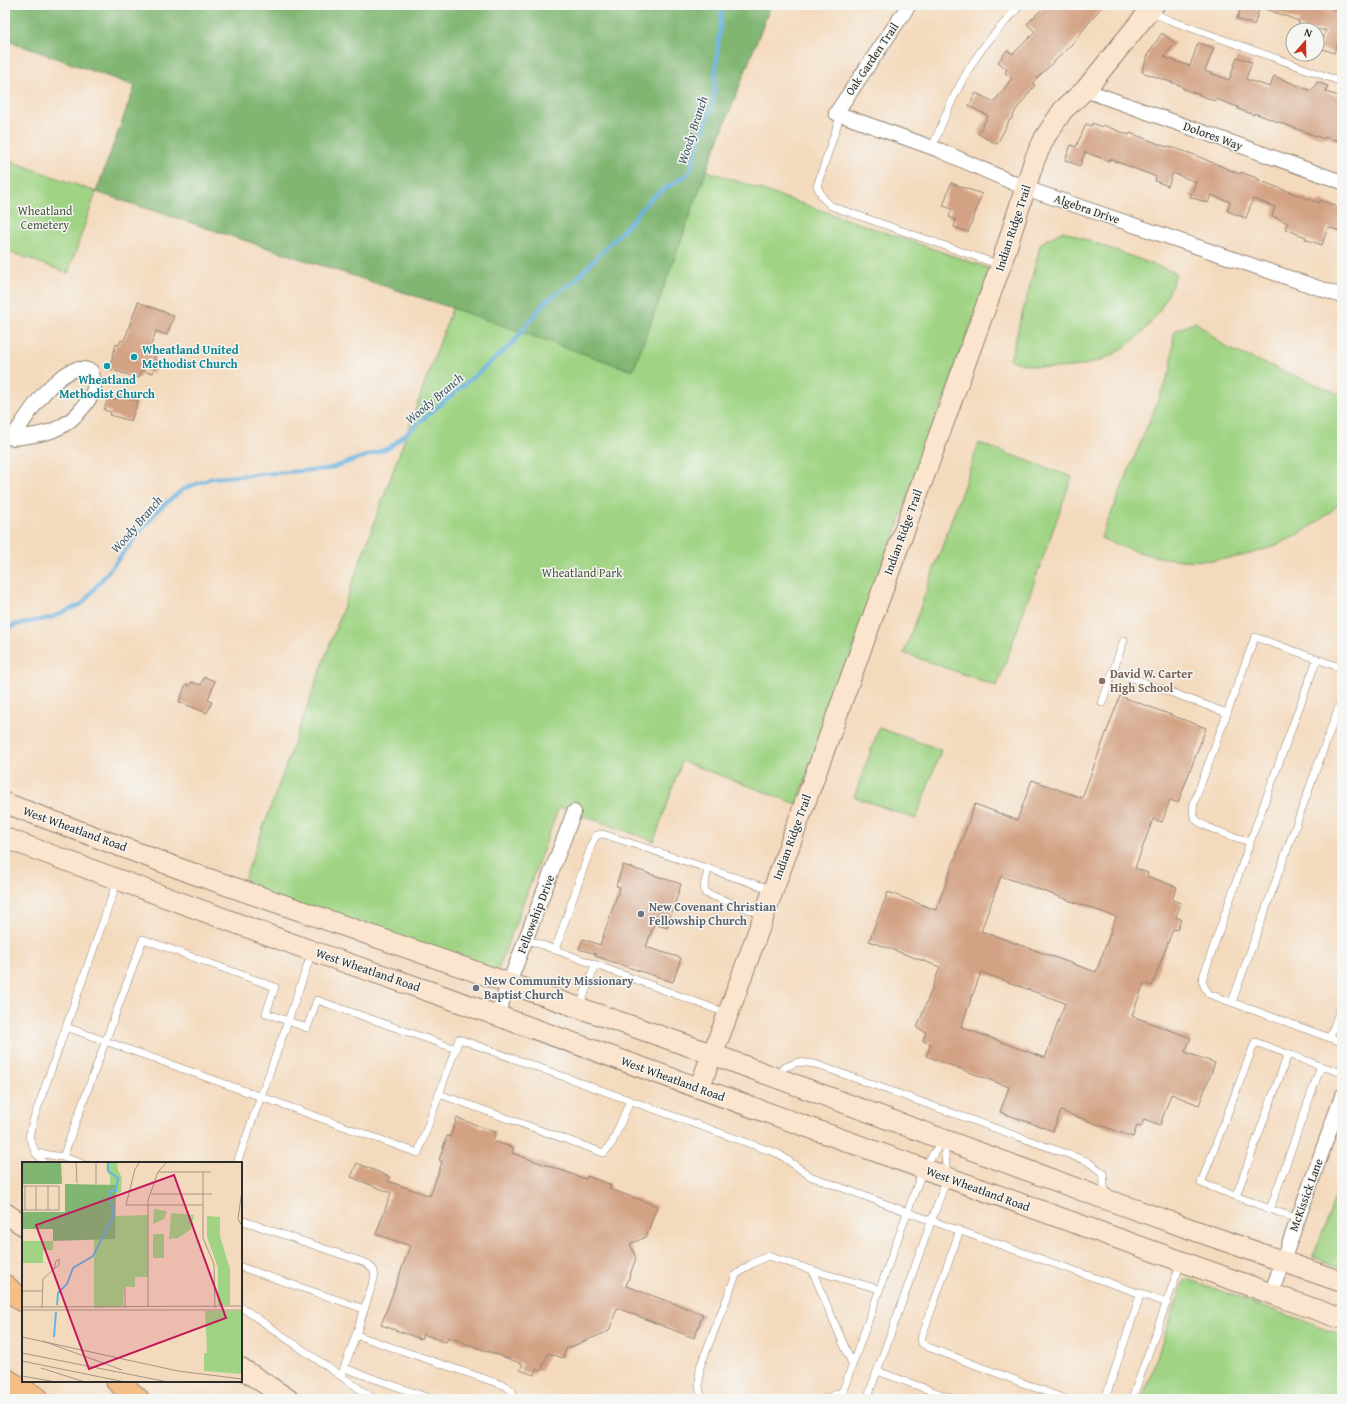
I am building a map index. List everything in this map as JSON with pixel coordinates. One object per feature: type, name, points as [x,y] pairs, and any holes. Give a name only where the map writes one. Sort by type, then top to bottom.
[{"type":"highway","points":[[5,1286],[22,1300]]},
{"type":"highway","points":[[5,1379],[38,1399]]},
{"type":"highway","points":[[118,1382],[138,1399]]},
{"type":"main road","name":"Indian Ridge Trail","points":[[699,1088],[728,1014],[1001,266],[1034,161],[1046,137],[1063,110],[1085,90],[1152,8]]},
{"type":"main road","name":"West Wheatland Road","points":[[5,803],[186,871],[579,1009],[712,1054],[1105,1199],[1342,1282]]},
{"type":"main road","name":"West Wheatland Road","points":[[5,838],[312,951],[1342,1319]]},
{"type":"main road","points":[[118,880],[129,849]]},
{"type":"main road","points":[[1094,1231],[1105,1199]]},
{"type":"main road","points":[[5,1213],[22,1224]]},
{"type":"main road","points":[[242,1369],[288,1399]]},
{"type":"street","name":"Oak Garden Trail","points":[[839,114],[908,5]]},
{"type":"street","name":"Dolores Way","points":[[1085,90],[1342,182]]},
{"type":"street","name":"Algebra Drive","points":[[839,114],[932,148],[1026,188],[1342,296]]},
{"type":"street","points":[[76,369],[91,371],[95,382],[94,390],[73,419],[54,430],[38,435],[8,440],[37,402],[58,379],[68,372],[76,369]]},
{"type":"street","name":"Fellowship Drive","points":[[497,1016],[574,812]]},
{"type":"street","name":"McKissick Lane","points":[[1271,1294],[1342,1096]]},
{"type":"lane","points":[[932,148],[946,113],[962,80],[982,49],[1020,5]]},
{"type":"lane","points":[[1152,8],[1169,20],[1342,82]]},
{"type":"lane","points":[[839,114],[817,186],[823,198],[831,206],[1001,266]]},
{"type":"lane","points":[[1250,842],[1203,825],[1195,819],[1193,811],[1194,803],[1255,637],[1342,668]]},
{"type":"lane","points":[[1102,703],[1124,640]]},
{"type":"lane","points":[[1317,659],[1250,842],[1202,980],[1209,994],[1342,1042]]},
{"type":"lane","points":[[1113,671],[1227,713]]},
{"type":"lane","points":[[1232,1002],[1342,698]]},
{"type":"lane","points":[[555,950],[597,835],[603,834],[773,890]]},
{"type":"lane","points":[[708,869],[704,886],[705,893],[764,915]]},
{"type":"lane","points":[[43,1162],[36,1153],[29,1137],[118,880]]},
{"type":"lane","points":[[63,1157],[143,939],[275,987],[266,1013],[288,1022],[307,1028],[317,1000],[456,1049]]},
{"type":"lane","points":[[526,939],[728,1014]]},
{"type":"lane","points":[[237,1162],[312,951]]},
{"type":"lane","points":[[579,1009],[595,965]]},
{"type":"lane","points":[[1330,1038],[1342,1003]]},
{"type":"lane","points":[[66,1027],[418,1153],[459,1040],[779,1154],[810,1176],[907,1212],[1167,1302]]},
{"type":"lane","points":[[1298,1219],[1201,1183],[1255,1042],[1342,1073]]},
{"type":"lane","points":[[1236,1196],[1288,1054]]},
{"type":"lane","points":[[779,1079],[784,1068],[798,1062],[815,1064],[1087,1161],[1103,1173],[1105,1199]]},
{"type":"lane","points":[[1270,1209],[1321,1066]]},
{"type":"lane","points":[[439,1094],[604,1153],[612,1143],[630,1101]]},
{"type":"lane","points":[[840,1399],[923,1169],[944,1140]]},
{"type":"lane","points":[[868,1399],[947,1178],[944,1140]]},
{"type":"lane","points":[[36,1153],[63,1157],[78,1162]]},
{"type":"lane","points":[[242,1220],[366,1262],[373,1268],[375,1273],[356,1335],[341,1376]]},
{"type":"lane","points":[[960,1230],[922,1339],[922,1344],[928,1348],[1065,1399]]},
{"type":"lane","points":[[702,1399],[699,1385],[700,1367],[736,1276],[750,1264],[768,1256],[879,1289]]},
{"type":"lane","points":[[1132,1399],[1181,1262]]},
{"type":"lane","points":[[242,1267],[364,1309]]},
{"type":"lane","points":[[812,1270],[852,1364]]},
{"type":"lane","points":[[1105,1399],[1141,1293]]},
{"type":"lane","points":[[242,1308],[374,1399]]},
{"type":"lane","points":[[356,1335],[506,1386],[512,1391],[514,1396],[513,1399]]},
{"type":"lane","points":[[344,1368],[432,1399]]},
{"type":"lane","points":[[877,1371],[954,1399]]},
{"type":"lane","points":[[825,1399],[843,1391]]},
{"type":"green space","points":[[5,5],[771,5],[706,172],[633,371],[455,309],[96,192],[135,86],[5,40]]},
{"type":"green space","name":"Wheatland Cemetery","points":[[5,159],[96,192],[68,273],[5,250]]},
{"type":"green space","name":"Wheatland Park","points":[[705,169],[991,269],[797,804],[682,761],[654,841],[559,807],[492,986],[238,897],[453,306]]},
{"type":"green space","points":[[1063,231],[1176,273],[1165,300],[1151,322],[1133,341],[1113,354],[1090,363],[1065,368],[1038,367],[1010,360],[1041,243]]},
{"type":"green space","points":[[1196,322],[1227,348],[1342,395],[1342,501],[1316,523],[1288,540],[1258,552],[1228,558],[1196,561],[1164,558],[1132,550],[1101,538],[1171,369],[1174,331]]},
{"type":"green space","points":[[979,443],[1072,477],[997,686],[904,653]]},
{"type":"green space","points":[[879,728],[941,750],[916,819],[854,797]]},
{"type":"green space","points":[[1342,1180],[1342,1268],[1313,1257]]},
{"type":"green space","points":[[1185,1278],[1342,1335],[1342,1399],[1142,1399]]},
{"type":"building","points":[[1046,5],[1103,5],[1072,44],[1032,83],[1035,85],[1016,110],[1011,120],[1010,119],[997,144],[978,134],[988,116],[969,106],[976,93],[994,102],[1012,78],[1005,73],[1007,69],[998,62],[1007,50],[1013,54],[1035,32],[1027,24]]},
{"type":"building","points":[[1242,5],[1320,5],[1342,12],[1342,38],[1340,37],[1334,53],[1325,50],[1325,22],[1299,22],[1260,7],[1254,25],[1237,19]]},
{"type":"building","points":[[1162,33],[1175,43],[1164,57],[1190,66],[1198,43],[1214,48],[1205,71],[1229,80],[1237,57],[1252,62],[1246,79],[1270,87],[1274,76],[1312,91],[1317,82],[1328,86],[1326,92],[1342,97],[1342,142],[1325,137],[1324,139],[1254,113],[1254,115],[1238,109],[1238,107],[1216,99],[1215,101],[1182,88],[1182,86],[1142,72],[1149,52]]},
{"type":"building","points":[[1092,123],[1102,127],[1103,125],[1129,135],[1130,133],[1167,147],[1192,154],[1240,174],[1241,172],[1319,203],[1320,200],[1336,206],[1335,208],[1342,210],[1342,232],[1328,227],[1322,245],[1305,239],[1306,237],[1285,229],[1288,223],[1272,216],[1275,207],[1253,199],[1246,218],[1227,211],[1230,202],[1211,195],[1208,203],[1190,197],[1196,182],[1173,173],[1168,186],[1155,181],[1156,177],[1110,159],[1109,161],[1085,152],[1080,166],[1065,160],[1071,145],[1076,147],[1086,124],[1091,126]]},
{"type":"building","points":[[951,183],[982,194],[968,232],[954,227],[956,220],[949,217],[952,209],[943,206]]},
{"type":"building","points":[[138,302],[174,316],[167,335],[156,331],[149,351],[156,354],[154,360],[157,361],[153,373],[142,370],[139,378],[109,369],[116,344],[119,345],[121,340],[124,341]]},
{"type":"building","points":[[117,395],[138,401],[131,421],[110,415],[111,412],[104,410],[108,398],[115,400]]},
{"type":"building","points":[[204,677],[215,681],[208,700],[212,702],[207,713],[179,702],[186,684],[189,686],[191,682],[201,685]]},
{"type":"building","points":[[1120,696],[1206,728],[1178,803],[1170,800],[1162,822],[1153,819],[1135,868],[1148,873],[1147,876],[1177,887],[1172,900],[1181,903],[1176,917],[1181,919],[1177,930],[1173,929],[1152,986],[1144,983],[1132,1016],[1191,1038],[1185,1052],[1215,1063],[1199,1105],[1171,1094],[1160,1125],[1144,1119],[1141,1127],[1137,1126],[1133,1137],[1061,1111],[1053,1131],[1000,1112],[1009,1087],[926,1056],[931,1044],[923,1041],[926,1032],[917,1028],[940,967],[869,941],[888,892],[936,910],[975,804],[1017,820],[1032,780],[1082,798]],"holes":[[[1001,876],[1116,917],[1096,972],[981,931]],[[981,972],[1065,1003],[1045,1058],[961,1027]]]},
{"type":"building","name":"New Covenant Christian Fellowship Church","points":[[623,865],[681,884],[667,928],[654,924],[646,947],[681,958],[673,982],[595,956],[596,954],[579,949],[583,939],[600,945],[620,887],[616,886]]},
{"type":"building","points":[[457,1118],[496,1132],[493,1141],[514,1148],[512,1153],[586,1179],[587,1176],[611,1185],[610,1189],[657,1206],[646,1237],[630,1244],[636,1258],[626,1286],[703,1314],[694,1338],[617,1308],[609,1331],[566,1349],[563,1358],[548,1353],[541,1371],[536,1369],[534,1375],[520,1370],[523,1364],[448,1337],[446,1342],[423,1334],[421,1339],[381,1325],[410,1246],[376,1234],[391,1193],[351,1177],[357,1163],[390,1177],[388,1181],[430,1196],[442,1162],[439,1160],[447,1136],[450,1137]]},
{"type":"waterway","name":"Woody Branch","points":[[5,631],[14,625],[50,618],[82,604],[159,509],[183,489],[212,478],[328,469],[389,448],[511,345],[545,302],[574,281],[628,225],[651,198],[689,173],[713,102],[722,5]]},
{"type":"place","name":"Wheatland United Methodist Church","points":[[134,357]]},
{"type":"place","name":"Wheatland Methodist Church","points":[[107,366]]},
{"type":"place","name":"David W. Carter High School","points":[[1102,681]]},
{"type":"place","name":"New Covenant Christian Fellowship Church","points":[[641,914]]},
{"type":"place","name":"New Community Missionary Baptist Church","points":[[476,988]]}]
